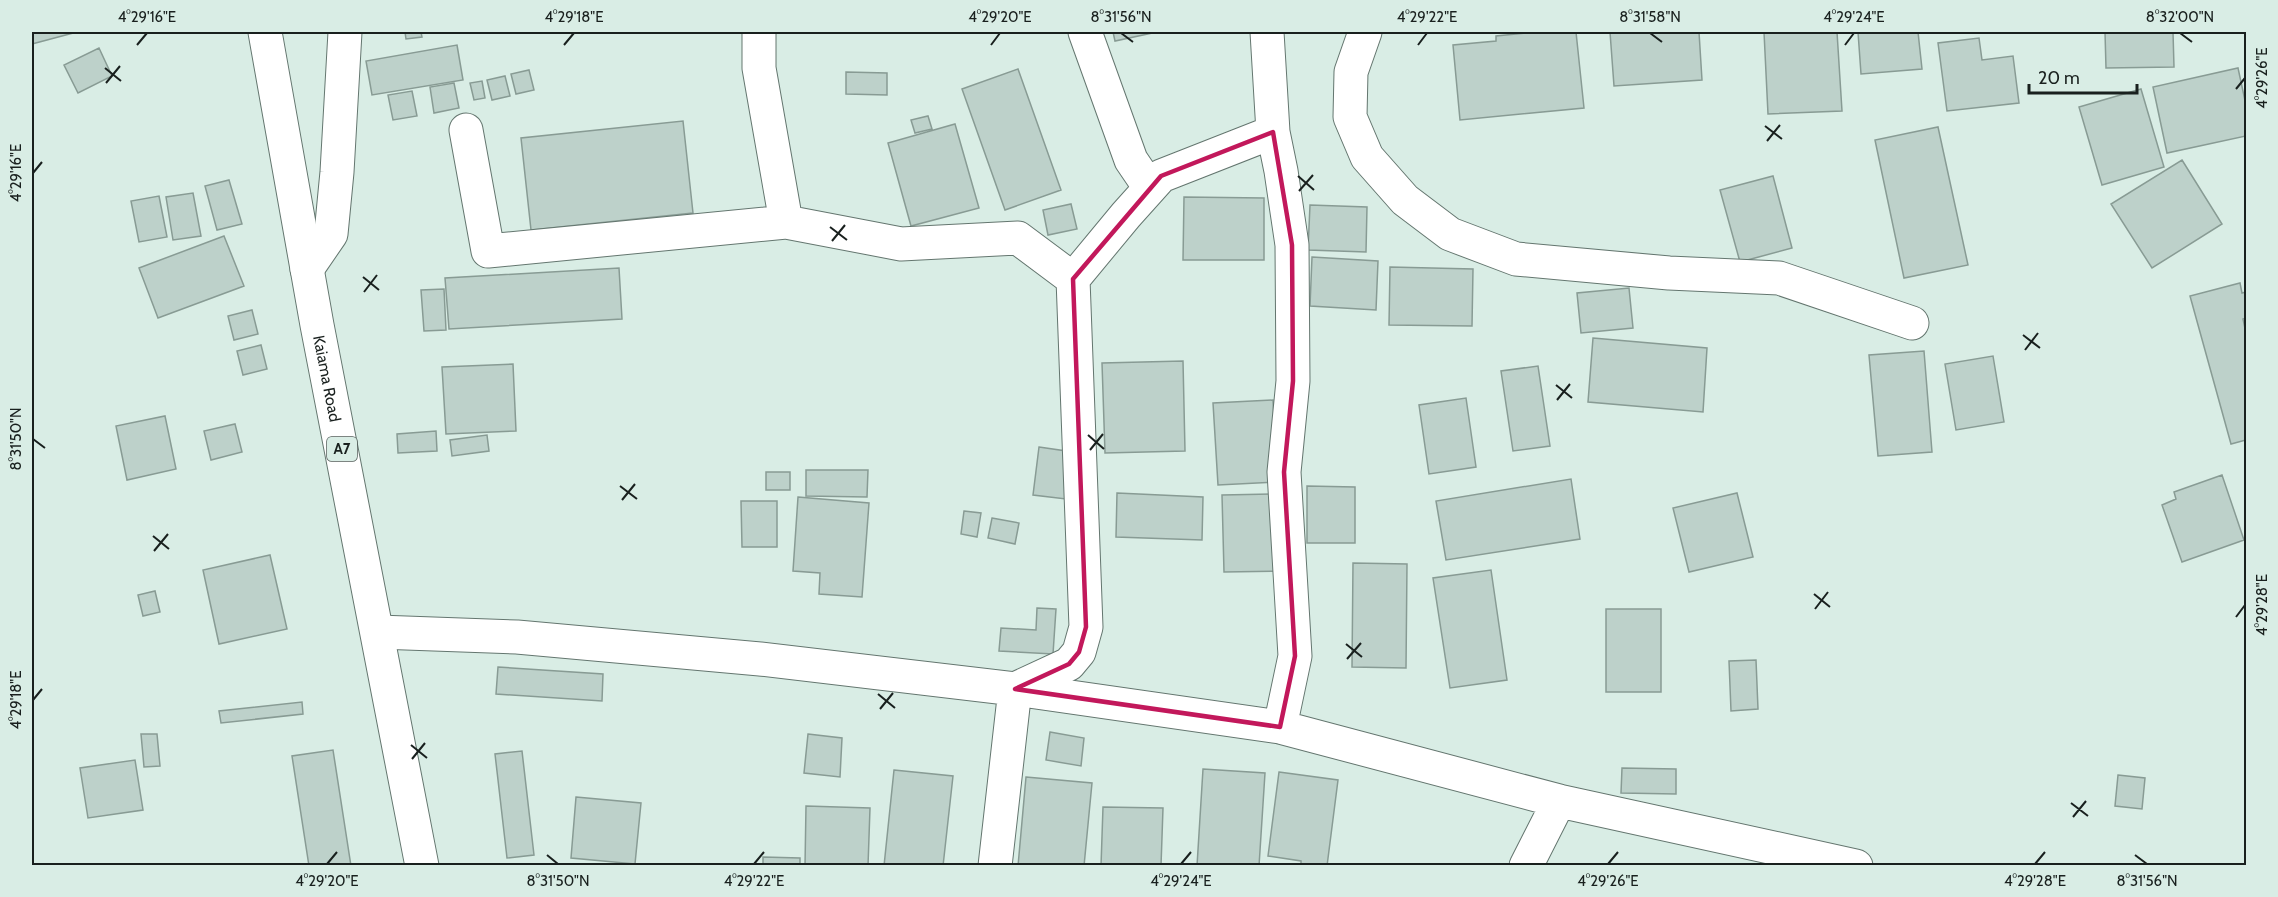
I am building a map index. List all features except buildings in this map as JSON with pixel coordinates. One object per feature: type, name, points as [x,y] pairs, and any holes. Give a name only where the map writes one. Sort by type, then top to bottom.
[{"type":"main road","name":"Kaiama Road","points":[[265,32],[422,866]]},
{"type":"main road","points":[[308,269],[332,234],[338,172],[345,32]]},
{"type":"main road","points":[[759,32],[759,68],[786,222]]},
{"type":"main road","points":[[1086,32],[1131,160],[1150,188]]},
{"type":"main road","points":[[1267,32],[1273,132],[1281,171],[1292,256],[1293,381],[1284,472],[1295,656],[1280,728]]},
{"type":"main road","points":[[1365,32],[1351,72],[1350,117],[1367,157],[1405,200],[1450,234],[1516,259],[1669,273],[1779,278],[1911,323]]},
{"type":"main road","points":[[466,130],[488,251],[786,222],[901,244],[1018,238],[1073,279]]},
{"type":"main road","points":[[1015,689],[1069,664],[1079,652],[1086,627],[1073,279],[1126,214],[1161,176],[1273,132]]},
{"type":"main road","points":[[378,632],[517,637],[725,656],[1015,689],[1280,728],[1558,801],[1856,866]]},
{"type":"main road","points":[[995,866],[1015,689]]},
{"type":"main road","points":[[1526,866],[1558,801]]},
{"type":"highlighted area","points":[[1273,132],[1292,245],[1293,381],[1284,472],[1295,656],[1280,727],[1015,689],[1069,664],[1079,652],[1086,627],[1073,279],[1161,176]]}]
